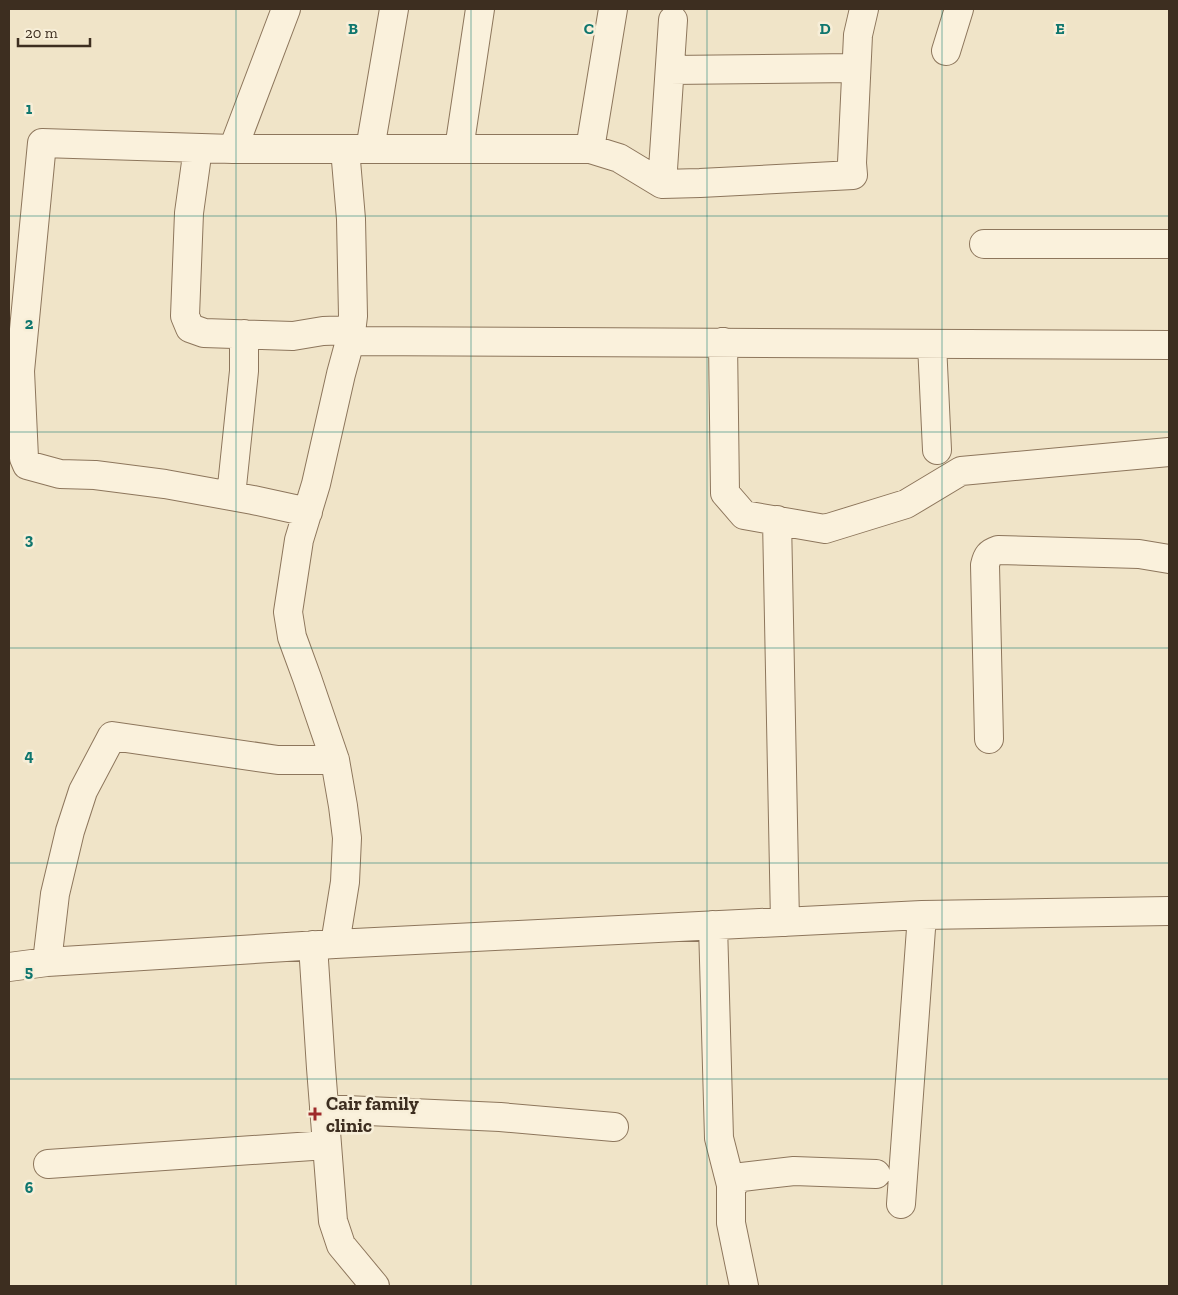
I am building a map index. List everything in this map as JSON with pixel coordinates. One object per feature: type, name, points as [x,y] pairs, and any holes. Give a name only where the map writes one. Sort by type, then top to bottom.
[{"type":"street","points":[[233,149],[286,9]]},
{"type":"street","points":[[375,1286],[341,1245],[333,1221],[324,1109],[324,944],[345,882],[346,838],[335,760],[308,678],[294,646],[288,612],[299,540],[316,484],[351,335],[354,316],[351,219],[357,149],[394,9]]},
{"type":"street","points":[[459,149],[480,9]]},
{"type":"street","points":[[590,149],[613,9]]},
{"type":"street","points":[[308,512],[164,484],[95,475],[60,474],[27,465],[24,458],[15,368],[42,143],[233,149],[590,149],[619,158],[662,184],[853,175],[858,35],[864,9]]},
{"type":"street","points":[[946,51],[959,9]]},
{"type":"street","points":[[662,184],[673,20]]},
{"type":"street","points":[[670,70],[856,68]]},
{"type":"street","points":[[198,148],[189,213],[185,316],[190,328],[204,333],[293,336],[323,331],[351,335],[723,342],[1169,345]]},
{"type":"street","points":[[984,244],[1169,244]]},
{"type":"street","points":[[231,496],[244,371],[244,334]]},
{"type":"street","points":[[723,342],[725,493],[744,515],[825,528],[906,504],[961,471],[1169,452]]},
{"type":"street","points":[[932,344],[937,450]]},
{"type":"street","points":[[777,520],[785,922]]},
{"type":"street","points":[[989,739],[986,558],[989,554],[998,550],[1139,554],[1169,559]]},
{"type":"street","points":[[46,962],[55,894],[70,831],[83,791],[112,736],[278,760],[335,760]]},
{"type":"street","points":[[9,968],[46,962],[324,944],[713,925],[922,915],[1169,912]]},
{"type":"street","points":[[901,1204],[922,915]]},
{"type":"street","points":[[713,925],[719,1138],[731,1185],[731,1223],[744,1286]]},
{"type":"street","points":[[324,1109],[500,1117],[614,1127]]},
{"type":"street","points":[[48,1164],[327,1145]]},
{"type":"street","points":[[731,1185],[742,1177],[794,1171],[876,1174]]},
{"type":"place","name":"Cair family clinic","points":[[315,1114]]}]
